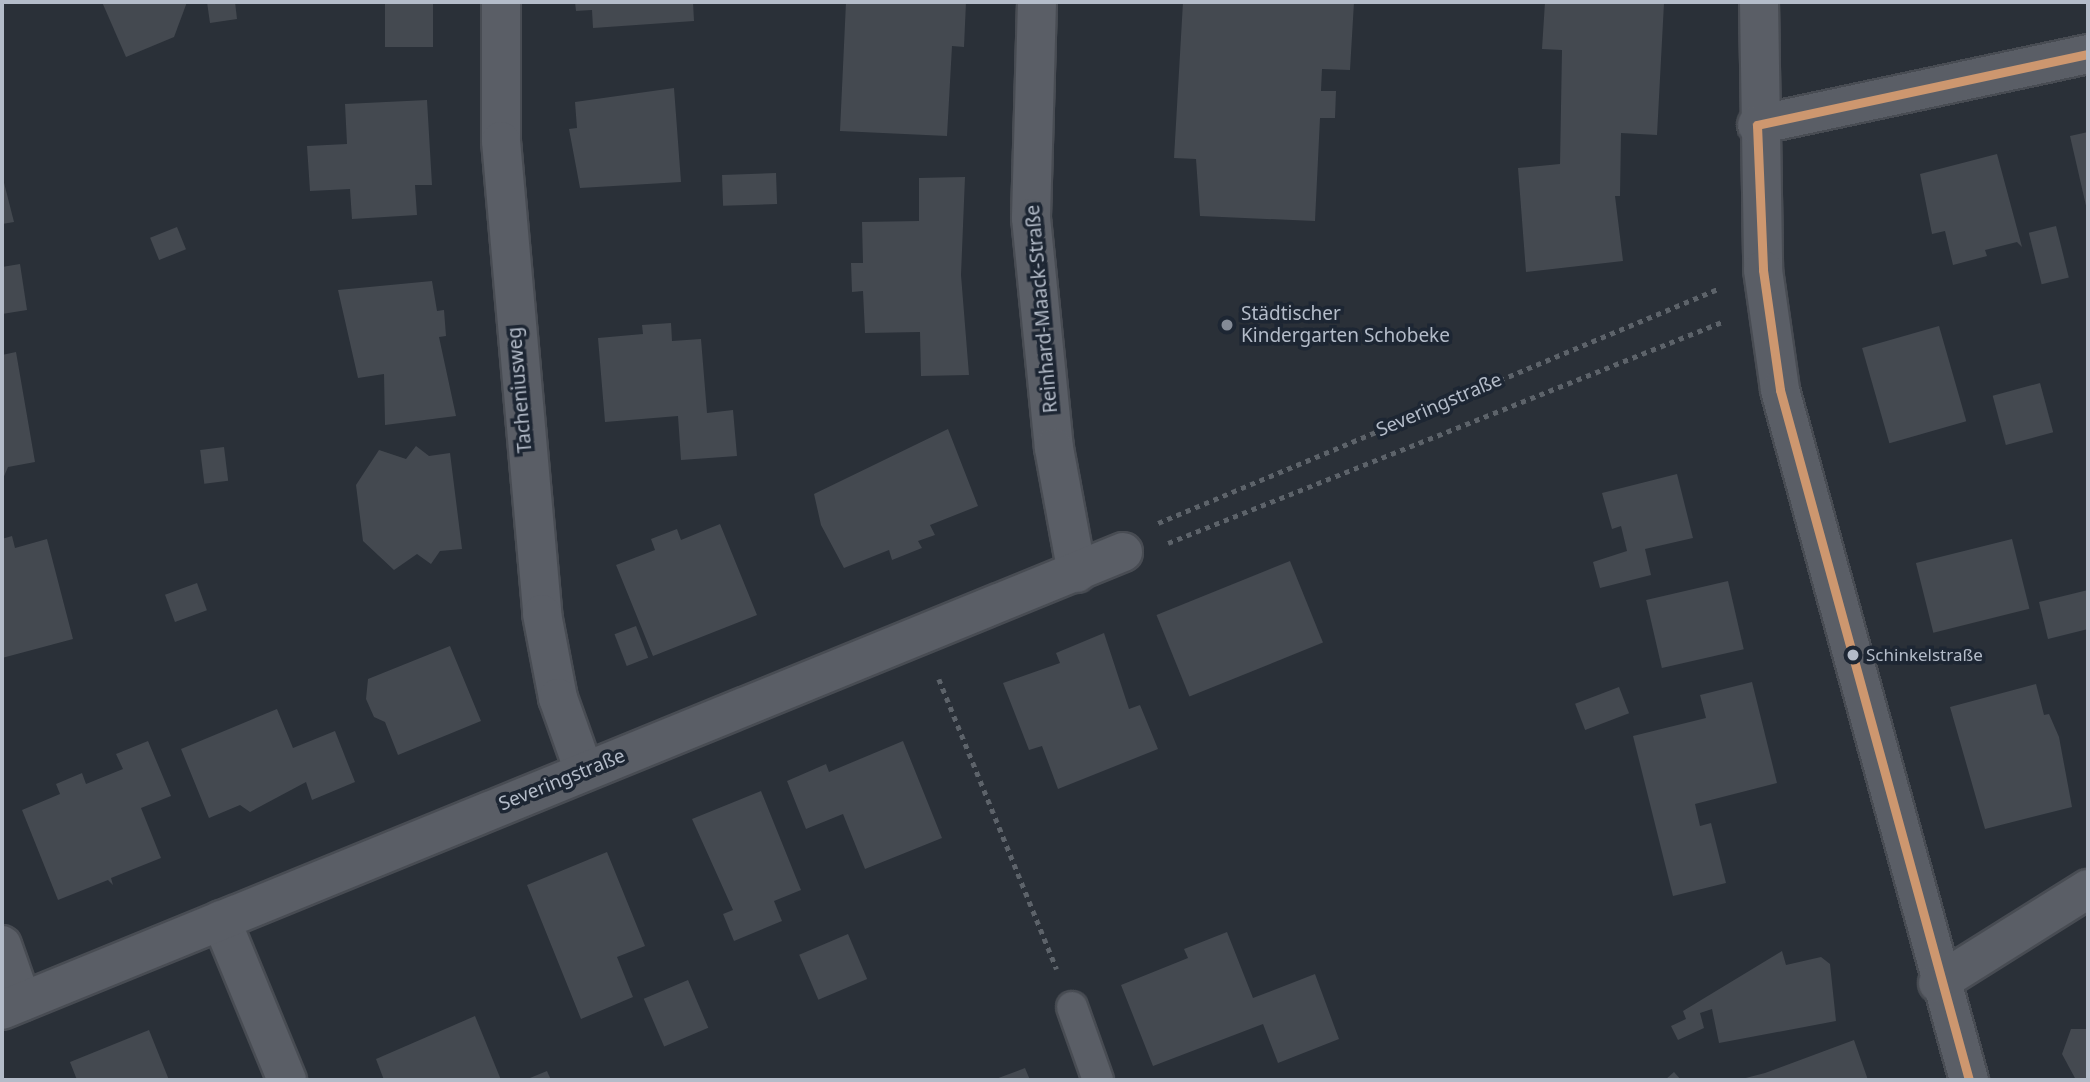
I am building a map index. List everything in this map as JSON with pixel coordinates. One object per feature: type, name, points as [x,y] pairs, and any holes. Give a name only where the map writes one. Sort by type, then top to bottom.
[{"type":"street","name":"Tacheniusweg","points":[[501,2],[502,155],[542,614],[558,698],[584,771]]},
{"type":"street","name":"Reinhard-Maack-Straße","points":[[1037,2],[1031,218],[1054,448],[1077,573]]},
{"type":"street","points":[[1759,2],[1757,125],[1765,287],[1780,390],[1938,983],[1969,1080]]},
{"type":"street","points":[[1757,125],[2088,54]]},
{"type":"street","name":"Severingstraße","points":[[12,1006],[1124,552]]},
{"type":"street","points":[[1938,983],[2088,889]]},
{"type":"street","points":[[221,920],[287,1080]]},
{"type":"street","points":[[2,945],[12,1006]]},
{"type":"lane","points":[[1072,1007],[1098,1080]]},
{"type":"path","name":"Severingstraße","points":[[1124,552],[1143,529],[1765,287]]},
{"type":"path","name":"Severingstraße","points":[[1124,552],[1147,552],[1765,287]]},
{"type":"path","points":[[921,633],[1072,1007]]},
{"type":"building","points":[[102,2],[187,2],[174,37],[126,57]]},
{"type":"building","points":[[207,2],[235,2],[237,19],[210,23]]},
{"type":"building","points":[[385,2],[433,2],[433,47],[385,47]]},
{"type":"building","points":[[575,2],[693,2],[694,21],[593,28],[592,10],[576,11]]},
{"type":"building","points":[[846,2],[966,2],[964,47],[952,46],[947,136],[840,131]]},
{"type":"building","points":[[1183,2],[1354,2],[1350,70],[1322,69],[1321,91],[1336,91],[1335,118],[1320,118],[1315,221],[1200,216],[1196,159],[1174,158]]},
{"type":"building","points":[[1545,2],[1664,3],[1657,135],[1621,133],[1620,196],[1615,196],[1623,261],[1526,272],[1518,168],[1560,164],[1562,50],[1542,49]]},
{"type":"building","points":[[674,88],[681,182],[580,188],[569,129],[577,128],[575,102]]},
{"type":"building","points":[[427,100],[432,185],[415,185],[417,215],[352,219],[350,189],[310,191],[307,146],[347,144],[345,104]]},
{"type":"building","points":[[2088,132],[2088,210],[2087,210],[2070,136]]},
{"type":"building","points":[[1997,154],[2022,247],[2017,242],[1985,250],[1987,256],[1953,265],[1945,231],[1932,234],[1920,174]]},
{"type":"building","points":[[776,173],[777,204],[723,206],[722,175]]},
{"type":"building","points":[[2,175],[14,222],[2,224]]},
{"type":"building","points":[[965,177],[961,275],[969,375],[921,376],[920,332],[865,333],[863,291],[852,292],[851,263],[863,263],[862,222],[919,221],[919,178]]},
{"type":"building","points":[[2056,226],[2069,277],[2042,284],[2029,233]]},
{"type":"building","points":[[177,227],[186,249],[159,260],[150,238]]},
{"type":"building","points":[[20,264],[27,310],[2,314],[2,267]]},
{"type":"building","points":[[432,281],[437,311],[444,310],[446,336],[439,337],[456,416],[385,425],[384,374],[358,378],[338,290]]},
{"type":"building","points":[[671,323],[672,341],[701,339],[707,413],[733,410],[737,456],[681,460],[678,416],[605,422],[598,338],[643,334],[642,325]]},
{"type":"building","points":[[1939,326],[1966,421],[1889,443],[1862,348]]},
{"type":"building","points":[[16,352],[35,462],[8,467],[2,481],[2,355]]},
{"type":"building","points":[[2040,383],[2053,432],[2006,445],[1993,396]]},
{"type":"building","points":[[948,429],[978,506],[930,525],[935,535],[918,541],[922,548],[892,560],[889,550],[844,568],[821,525],[814,494]]},
{"type":"building","points":[[416,446],[429,456],[450,453],[462,549],[440,551],[431,564],[417,554],[394,570],[363,541],[356,485],[379,450],[406,459]]},
{"type":"building","points":[[224,447],[228,481],[204,484],[200,450]]},
{"type":"building","points":[[1677,474],[1693,538],[1645,549],[1651,575],[1600,588],[1593,562],[1627,551],[1621,526],[1612,529],[1602,493]]},
{"type":"building","points":[[720,524],[757,615],[653,656],[616,565],[655,550],[651,539],[677,529],[681,540]]},
{"type":"building","points":[[12,536],[15,548],[47,539],[73,639],[2,658],[2,539]]},
{"type":"building","points":[[2012,539],[2029,609],[1933,633],[1916,563]]},
{"type":"building","points":[[1290,561],[1323,643],[1189,697],[1156,615]]},
{"type":"building","points":[[1728,581],[1744,649],[1662,668],[1646,600]]},
{"type":"building","points":[[197,583],[207,610],[175,622],[165,595]]},
{"type":"building","points":[[2088,590],[2088,629],[2048,639],[2039,602]]},
{"type":"building","points":[[636,626],[648,658],[627,666],[615,634]]},
{"type":"building","points":[[1104,633],[1129,709],[1140,705],[1158,749],[1058,789],[1042,746],[1029,750],[1003,683],[1060,663],[1056,653]]},
{"type":"building","points":[[450,646],[481,721],[398,755],[385,722],[374,717],[366,699],[368,679]]},
{"type":"building","points":[[1752,682],[1777,783],[1695,804],[1700,826],[1711,823],[1726,883],[1673,896],[1633,736],[1706,718],[1700,695]]},
{"type":"building","points":[[2036,684],[2044,715],[2049,714],[2059,737],[2072,807],[1985,829],[1950,707]]},
{"type":"building","points":[[1619,687],[1629,713],[1585,730],[1575,704]]},
{"type":"building","points":[[277,709],[293,748],[335,731],[355,782],[312,800],[306,782],[250,812],[240,805],[209,818],[181,749]]},
{"type":"building","points":[[148,741],[171,796],[141,808],[161,858],[111,878],[113,885],[108,880],[58,900],[22,810],[60,794],[56,784],[82,773],[86,784],[123,769],[116,754]]},
{"type":"building","points":[[903,741],[942,838],[865,869],[843,814],[806,829],[787,781],[826,764],[829,772]]},
{"type":"building","points":[[761,791],[801,890],[774,901],[782,921],[734,941],[723,914],[733,910],[692,819]]},
{"type":"building","points":[[607,852],[645,946],[617,957],[633,997],[581,1019],[527,885]]},
{"type":"building","points":[[1227,932],[1253,998],[1315,974],[1339,1039],[1278,1063],[1263,1024],[1153,1066],[1121,985],[1188,958],[1184,949]]},
{"type":"building","points":[[848,934],[867,979],[818,1000],[799,955]]},
{"type":"building","points":[[1782,951],[1786,965],[1821,957],[1830,964],[1836,1021],[1719,1043],[1712,1009],[1700,1013],[1704,1028],[1678,1040],[1671,1026],[1686,1019],[1683,1011]]},
{"type":"building","points":[[688,980],[708,1028],[664,1047],[644,999]]},
{"type":"building","points":[[475,1016],[501,1080],[384,1080],[376,1059]]},
{"type":"building","points":[[2071,1029],[2088,1029],[2088,1080],[2076,1080],[2062,1054]]},
{"type":"building","points":[[149,1030],[169,1080],[77,1080],[70,1062]]},
{"type":"building","points":[[1854,1040],[1868,1080],[1738,1080],[1765,1073]]},
{"type":"building","points":[[1025,1068],[1030,1080],[993,1080]]},
{"type":"building","points":[[547,1071],[551,1080],[525,1080]]},
{"type":"building","points":[[1674,1072],[1681,1080],[1665,1080]]},
{"type":"transit line","points":[[1757,125],[2088,54]]},
{"type":"transit line","points":[[1757,125],[1763,270],[1780,390],[1969,1080]]},
{"type":"place","name":"Städtischer Kindergarten Schobeke","points":[[1227,325]]},
{"type":"place","name":"Schinkelstraße","points":[[1853,655]]}]
